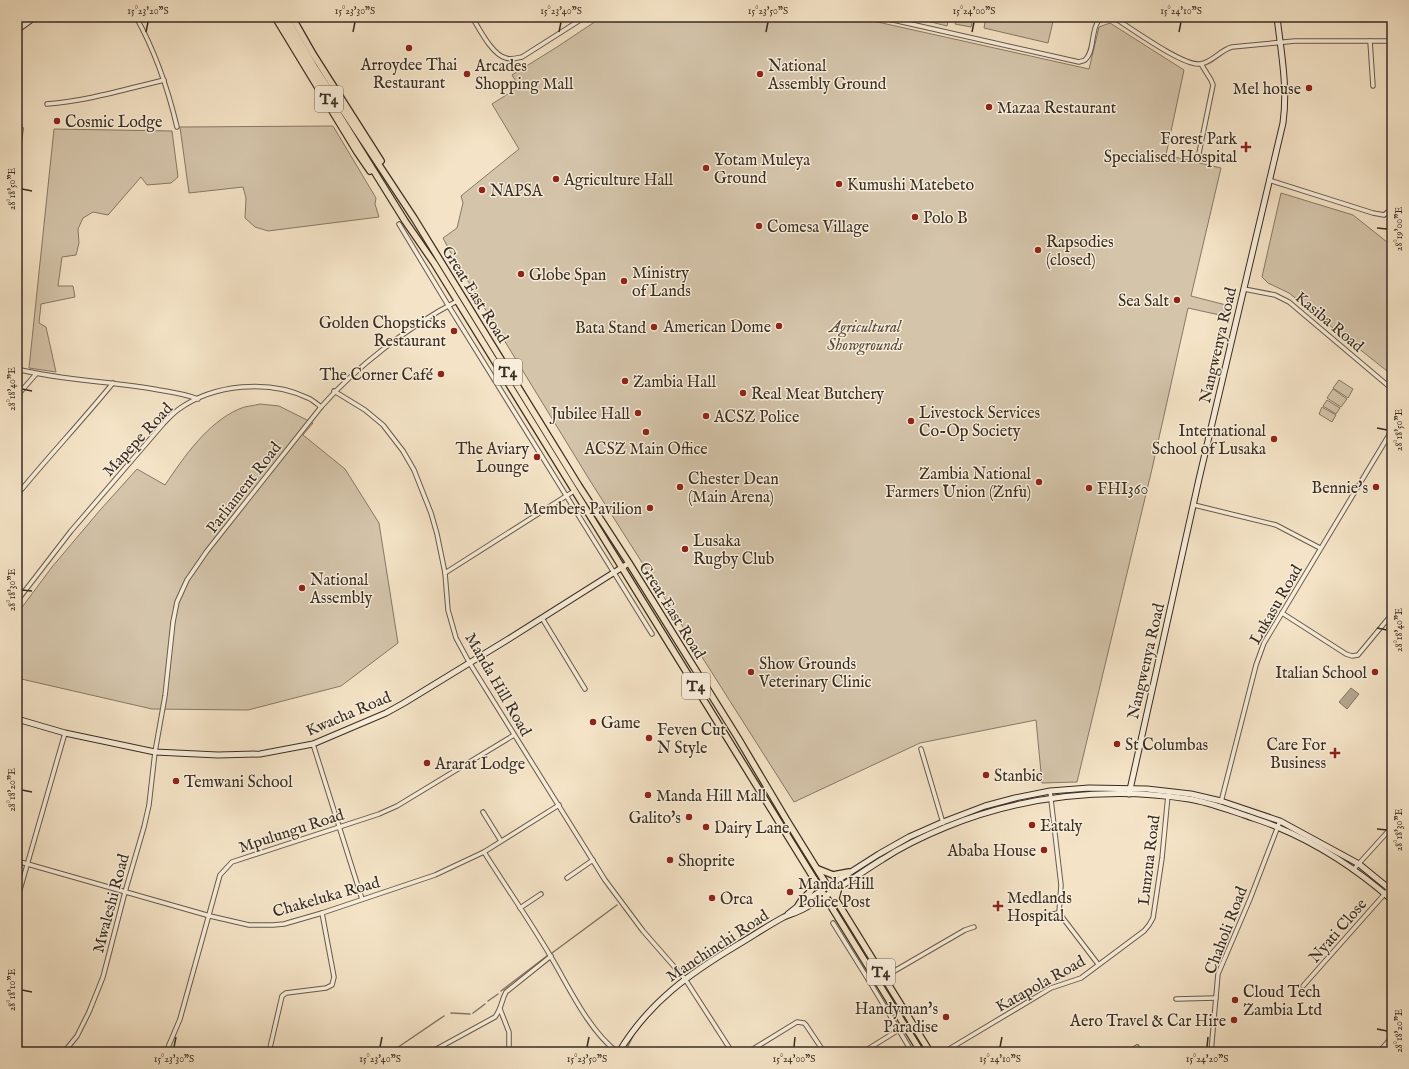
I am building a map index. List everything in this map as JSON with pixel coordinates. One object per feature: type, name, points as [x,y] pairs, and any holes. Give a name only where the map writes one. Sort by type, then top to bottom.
[{"type":"main road","points":[[17,23],[25,17]]},
{"type":"main road","points":[[17,30],[35,17]]},
{"type":"main road","name":"Great East Road","points":[[275,17],[357,152],[388,196],[394,202]]},
{"type":"main road","name":"Great East Road","points":[[280,17],[311,70],[457,301],[921,1052]]},
{"type":"main road","name":"Great East Road","points":[[286,17],[315,68],[414,218],[579,486],[738,738],[930,1052]]},
{"type":"main road","name":"Great East Road","points":[[292,17],[313,54],[390,177],[391,183]]},
{"type":"main road","name":"Nangwenya Road","points":[[1129,794],[1194,505],[1281,132],[1285,100],[1277,17]]},
{"type":"main road","name":"Kwacha Road","points":[[17,719],[65,733],[155,752],[218,755],[260,754],[313,744],[386,713],[507,640],[629,563]]},
{"type":"main road","points":[[1132,777],[1136,785],[1141,788]]},
{"type":"main road","points":[[944,824],[985,806],[1050,791],[1089,788],[1141,788],[1168,793],[1220,807],[1277,827],[1305,841],[1353,870],[1392,900]]},
{"type":"main road","points":[[944,824],[988,811],[1050,798],[1089,794],[1191,794],[1221,801],[1280,821],[1359,864],[1390,890]]},
{"type":"main road","name":"Manchinchi Road","points":[[786,916],[798,906],[848,872],[908,837],[944,824]]},
{"type":"main road","name":"Manchinchi Road","points":[[618,1052],[631,1033],[652,1008],[684,978],[786,916],[805,908],[891,854],[944,824]]},
{"type":"main road","points":[[818,869],[833,874],[848,872]]},
{"type":"main road","points":[[798,906],[800,901],[812,890],[814,878]]},
{"type":"main road","points":[[836,899],[839,887]]},
{"type":"street","points":[[136,17],[164,80],[177,127]]},
{"type":"street","points":[[472,17],[491,47],[499,55],[505,58],[514,59],[522,57],[585,17]]},
{"type":"street","points":[[880,17],[1079,62],[1085,60],[1089,54],[1095,26],[1106,17],[1116,19],[1184,61],[1201,64],[1207,62],[1224,50],[1232,47],[1295,41],[1392,41]]},
{"type":"street","points":[[1370,41],[1373,86]]},
{"type":"street","points":[[1198,158],[1213,85],[1212,80],[1201,64]]},
{"type":"street","points":[[47,104],[61,103],[164,80]]},
{"type":"street","points":[[17,168],[21,129]]},
{"type":"street","points":[[1269,180],[1373,213],[1384,215],[1390,211],[1392,207]]},
{"type":"street","points":[[399,224],[448,306],[652,634]]},
{"type":"street","name":"Kasiba Road","points":[[1244,289],[1275,295],[1290,302],[1392,389]]},
{"type":"street","name":"Parliament Road","points":[[155,752],[166,696],[175,608],[187,580],[207,551],[334,391],[355,372],[392,343],[457,301]]},
{"type":"street","points":[[17,369],[36,374],[113,383],[188,395],[198,399]]},
{"type":"street","points":[[17,396],[36,374]]},
{"type":"street","points":[[17,495],[38,469],[90,412],[113,383]]},
{"type":"street","name":"Mapepe Road","points":[[17,601],[71,531],[163,424],[179,409],[213,393],[254,386],[291,392],[309,398],[320,407]]},
{"type":"street","name":"Manda Hill Road","points":[[334,391],[365,410],[377,420],[403,451],[414,470],[431,513],[442,554],[448,610],[456,638],[469,662],[593,860],[643,931],[684,978],[732,1052]]},
{"type":"street","name":"Lukasu Road","points":[[1220,807],[1256,665],[1264,643],[1392,430]]},
{"type":"street","points":[[445,573],[574,491]]},
{"type":"street","points":[[1194,505],[1276,525],[1320,548]]},
{"type":"street","points":[[1282,613],[1346,654],[1352,656],[1358,655],[1392,614]]},
{"type":"street","points":[[542,618],[585,689]]},
{"type":"street","points":[[17,900],[26,864],[65,733]]},
{"type":"street","name":"Mpulungu Road","points":[[166,1052],[180,1019],[210,916],[220,875],[232,862],[379,814],[397,806],[514,735]]},
{"type":"street","points":[[313,744],[362,899]]},
{"type":"street","points":[[921,749],[944,824]]},
{"type":"street","name":"Mwaleshi Road","points":[[64,1052],[77,1036],[90,1012],[103,977],[149,805],[155,752]]},
{"type":"street","points":[[1050,791],[1061,885],[1059,913],[1098,964]]},
{"type":"street","name":"Lunzua Road","points":[[1144,931],[1153,918],[1162,858],[1168,793]]},
{"type":"street","name":"Chakeluka Road","points":[[17,861],[210,916],[249,925],[284,924],[322,913],[435,875],[484,852],[559,805]]},
{"type":"street","points":[[483,812],[501,841]]},
{"type":"street","name":"Chaholi Road","points":[[1211,1052],[1218,974],[1250,899],[1280,821]]},
{"type":"street","points":[[1353,870],[1392,827]]},
{"type":"street","points":[[484,852],[551,956],[579,1006],[607,1044],[618,1052]]},
{"type":"street","points":[[567,878],[593,860]]},
{"type":"street","name":"Nyati Close","points":[[1303,986],[1384,894],[1390,890]]},
{"type":"street","points":[[520,908],[541,894]]},
{"type":"street","points":[[269,1052],[282,996],[286,993],[326,988],[332,985],[334,977],[322,913]]},
{"type":"street","points":[[1024,918],[1059,913]]},
{"type":"street","points":[[833,923],[912,1052]]},
{"type":"street","points":[[884,977],[965,930],[974,927]]},
{"type":"street","name":"Katapola Road","points":[[944,1052],[1051,988],[1081,978],[1144,931]]},
{"type":"street","points":[[432,1052],[495,1017],[500,1009],[502,999],[506,992],[551,956]]},
{"type":"street","points":[[1176,999],[1216,998]]},
{"type":"street","points":[[500,1009],[509,1032],[509,1052]]},
{"type":"street","points":[[748,1052],[797,1022],[804,1023],[806,1025],[824,1052]]},
{"type":"street","points":[[864,1052],[905,1026]]},
{"type":"street","points":[[1379,1052],[1392,1037]]},
{"type":"street","points":[[1129,1052],[1137,1047]]},
{"type":"green space","name":"Agricultural Showgrounds","points":[[602,17],[855,17],[1089,69],[1099,27],[1110,23],[1184,70],[1166,155],[1221,168],[1191,296],[1226,305],[1224,316],[1188,308],[1152,469],[1077,782],[1042,783],[1036,720],[920,743],[794,802],[589,479],[443,238],[457,228],[463,203],[461,196],[519,149],[492,104],[519,87],[512,75]]},
{"type":"green space","points":[[918,17],[949,17],[947,26],[919,19]]},
{"type":"green space","points":[[957,17],[973,19],[971,27],[955,24]]},
{"type":"green space","points":[[986,17],[1054,17],[1048,43],[984,28]]},
{"type":"green space","points":[[333,126],[376,198],[375,204],[379,217],[268,231],[255,227],[245,218],[246,198],[243,187],[189,193],[180,127]]},
{"type":"green space","points":[[54,129],[172,131],[178,177],[171,183],[147,185],[141,177],[108,215],[93,212],[83,218],[78,229],[79,243],[76,255],[62,257],[58,286],[73,286],[75,297],[41,304],[39,323],[46,327],[56,372],[29,368]]},
{"type":"green space","points":[[1281,193],[1353,215],[1392,246],[1392,375],[1289,293],[1268,283],[1262,277]]},
{"type":"green space","points":[[1339,380],[1353,389],[1348,398],[1333,388]]},
{"type":"green space","points":[[1333,389],[1347,399],[1341,407],[1327,398]]},
{"type":"green space","points":[[1327,400],[1340,408],[1336,414],[1323,406]]},
{"type":"green space","points":[[260,404],[279,406],[313,423],[303,435],[345,469],[379,523],[398,643],[341,686],[248,710],[152,709],[17,678],[17,614],[52,567],[101,509],[137,469],[165,485],[188,452],[217,423],[227,415],[239,409]]},
{"type":"green space","points":[[1322,407],[1336,415],[1332,422],[1319,414]]},
{"type":"shaded area","points":[[1351,688],[1359,694],[1347,709],[1339,702]]},
{"type":"waterway","points":[[552,953],[617,905]]},
{"type":"waterway","points":[[501,991],[547,956]]},
{"type":"waterway","points":[[488,1001],[498,994]]},
{"type":"waterway","points":[[657,1007],[666,998]]},
{"type":"waterway","points":[[473,1013],[485,1004]]},
{"type":"waterway","points":[[451,1013],[470,1014]]},
{"type":"waterway","points":[[391,1052],[444,1016]]},
{"type":"waterway","points":[[625,1052],[634,1034],[647,1018]]},
{"type":"place","name":"Arroydee Thai Restaurant","points":[[409,48]]},
{"type":"place","name":"Arcades Shopping Mall","points":[[467,74]]},
{"type":"place","name":"National Assembly Ground","points":[[760,74]]},
{"type":"place","name":"Mel house","points":[[1309,88]]},
{"type":"place","name":"Mazaa Restaurant","points":[[989,107]]},
{"type":"place","name":"Cosmic Lodge","points":[[57,121]]},
{"type":"place","name":"Forest Park Specialised Hospital","points":[[1246,147]]},
{"type":"place","name":"Yotam Muleya Ground","points":[[706,168]]},
{"type":"place","name":"Agriculture Hall","points":[[556,179]]},
{"type":"place","name":"Kumushi Matebeto","points":[[839,184]]},
{"type":"place","name":"NAPSA","points":[[482,190]]},
{"type":"place","name":"Polo B","points":[[915,217]]},
{"type":"place","name":"Comesa Village","points":[[759,226]]},
{"type":"place","name":"Rapsodies (closed)","points":[[1038,250]]},
{"type":"place","name":"Globe Span","points":[[521,274]]},
{"type":"place","name":"Ministry of Lands","points":[[624,281]]},
{"type":"place","name":"Sea Salt","points":[[1177,300]]},
{"type":"place","name":"American Dome","points":[[779,326]]},
{"type":"place","name":"Bata Stand","points":[[654,327]]},
{"type":"place","name":"Golden Chopsticks Restaurant","points":[[454,331]]},
{"type":"place","name":"The Corner Café","points":[[441,374]]},
{"type":"place","name":"Zambia Hall","points":[[625,381]]},
{"type":"place","name":"Real Meat Butchery","points":[[743,393]]},
{"type":"place","name":"Jubilee Hall","points":[[638,413]]},
{"type":"place","name":"ACSZ Police","points":[[706,416]]},
{"type":"place","name":"Livestock Services Co-Op Society","points":[[911,421]]},
{"type":"place","name":"ACSZ Main Office","points":[[646,432]]},
{"type":"place","name":"International School of Lusaka","points":[[1274,439]]},
{"type":"place","name":"The Aviary Lounge","points":[[537,457]]},
{"type":"place","name":"Zambia National Farmers Union (Znfu)","points":[[1039,482]]},
{"type":"place","name":"Chester Dean (Main Arena)","points":[[680,487]]},
{"type":"place","name":"Bennie's","points":[[1376,487]]},
{"type":"place","name":"FHI360","points":[[1089,488]]},
{"type":"place","name":"Members Pavilion","points":[[650,508]]},
{"type":"place","name":"Lusaka Rugby Club","points":[[685,549]]},
{"type":"place","name":"National Assembly","points":[[302,588]]},
{"type":"place","name":"Show Grounds Veterinary Clinic","points":[[751,672]]},
{"type":"place","name":"Italian School","points":[[1375,672]]},
{"type":"place","name":"Game","points":[[593,722]]},
{"type":"place","name":"Feven Cut N Style","points":[[649,738]]},
{"type":"place","name":"St Columbas","points":[[1117,744]]},
{"type":"place","name":"Care For Business","points":[[1335,753]]},
{"type":"place","name":"Ararat Lodge","points":[[427,763]]},
{"type":"place","name":"Stanbic","points":[[986,775]]},
{"type":"place","name":"Temwani School","points":[[176,781]]},
{"type":"place","name":"Manda Hill Mall","points":[[648,795]]},
{"type":"place","name":"Galito's","points":[[689,817]]},
{"type":"place","name":"Eataly","points":[[1032,825]]},
{"type":"place","name":"Dairy Lane","points":[[706,827]]},
{"type":"place","name":"Ababa House","points":[[1044,850]]},
{"type":"place","name":"Shoprite","points":[[670,860]]},
{"type":"place","name":"Manda Hill Police Post","points":[[790,892]]},
{"type":"place","name":"Orca","points":[[712,898]]},
{"type":"place","name":"Medlands Hospital","points":[[998,906]]},
{"type":"place","name":"Cloud Tech Zambia Ltd","points":[[1235,1000]]},
{"type":"place","name":"Handyman's Paradise","points":[[946,1017]]},
{"type":"place","name":"Aero Travel & Car Hire","points":[[1234,1020]]}]
